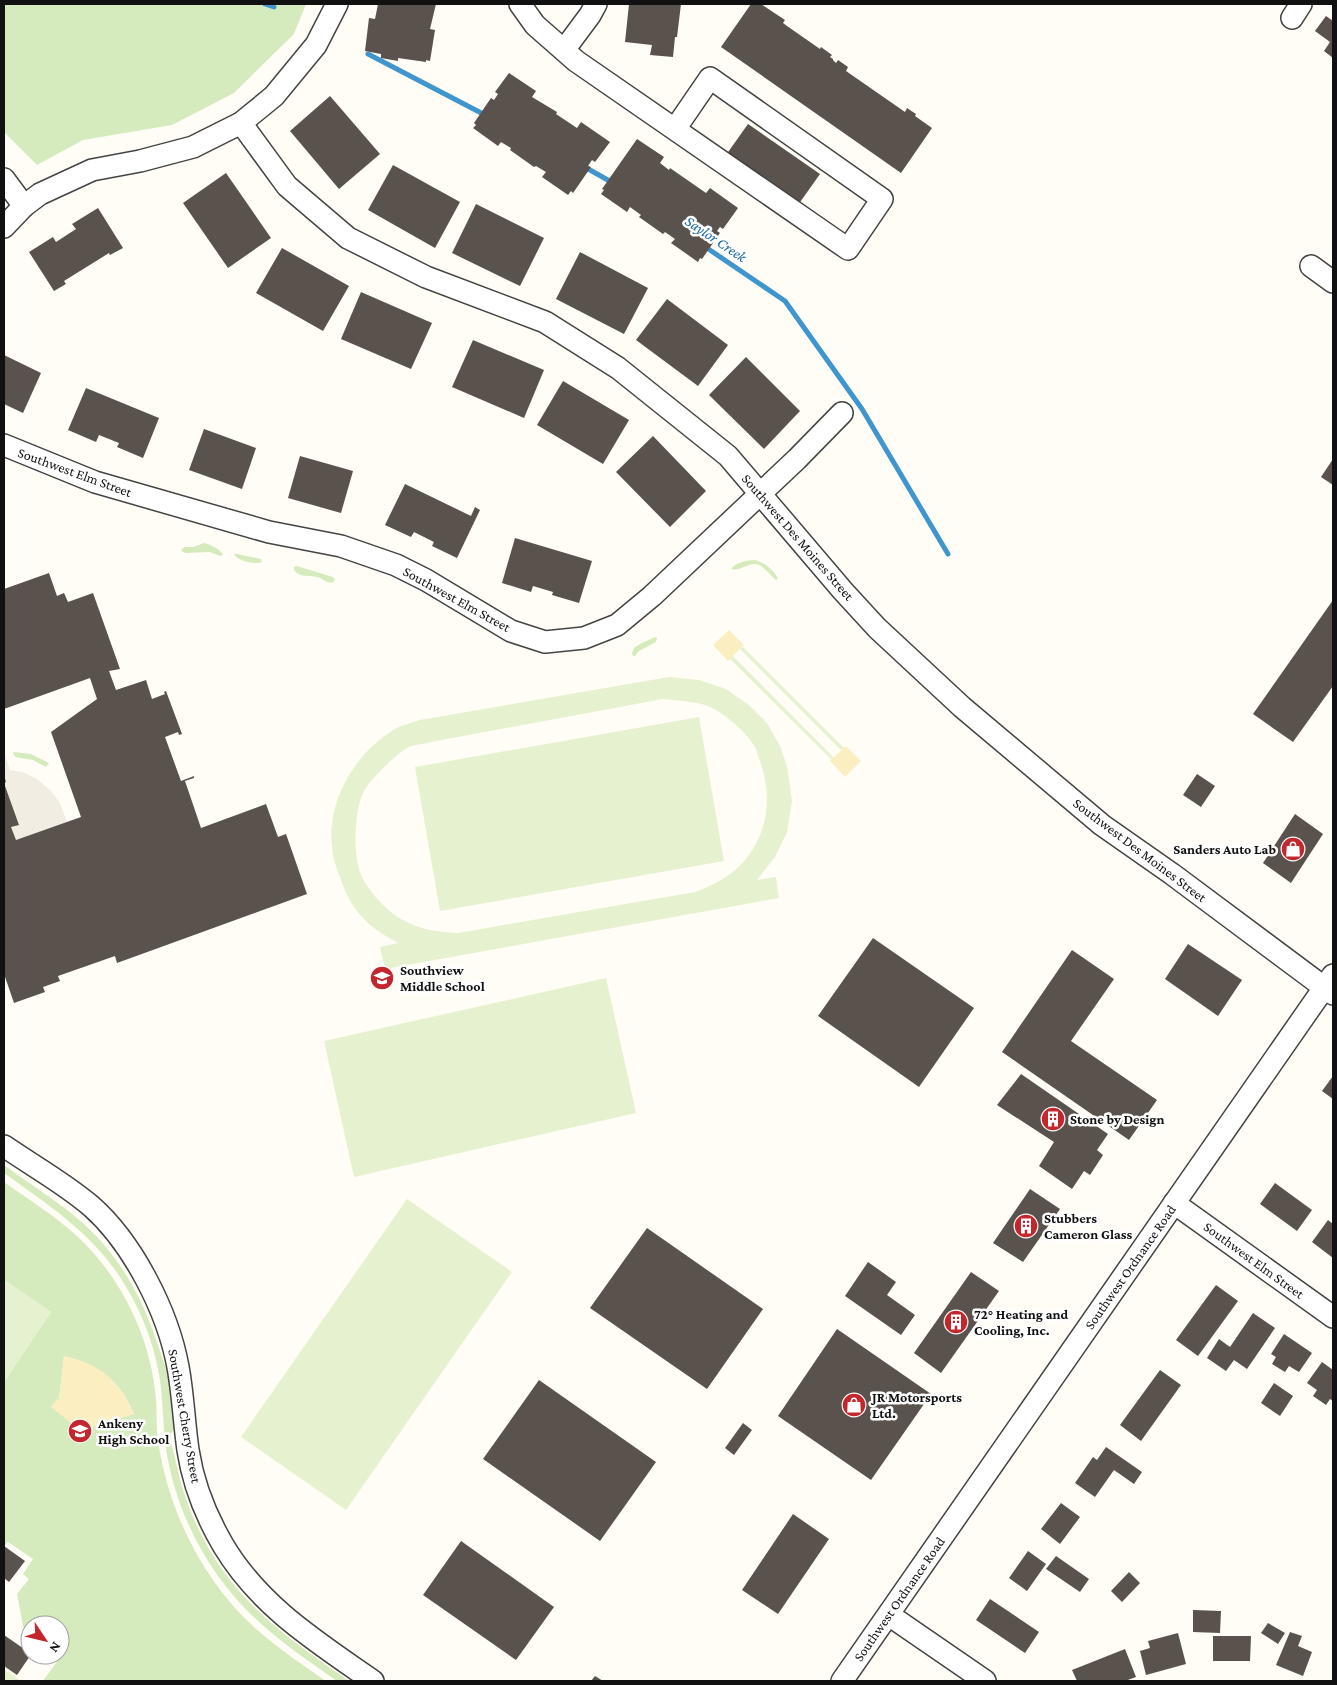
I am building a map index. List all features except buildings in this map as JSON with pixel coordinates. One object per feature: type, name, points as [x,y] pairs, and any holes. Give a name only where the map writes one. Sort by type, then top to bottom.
[{"type":"street","points":[[4,228],[24,206],[40,194],[92,170],[140,161],[193,147],[241,124],[274,96],[316,46],[337,4]]},
{"type":"street","points":[[520,4],[535,25],[576,61],[848,249],[882,199],[710,78],[675,129]]},
{"type":"street","points":[[564,50],[596,4]]},
{"type":"street","name":"Southwest Des Moines Street","points":[[241,124],[287,186],[348,238],[426,278],[545,322],[618,368],[728,456],[871,622],[962,707],[1102,824],[1330,986]]},
{"type":"street","points":[[4,179],[24,206]]},
{"type":"street","points":[[1311,266],[1333,282]]},
{"type":"street","name":"Southwest Elm Street","points":[[4,445],[95,482],[269,532],[341,546],[396,565],[426,580],[511,631],[545,642],[584,638],[617,625],[652,596],[842,413]]},
{"type":"street","name":"Southwest Ordnance Road","points":[[842,1681],[1174,1203],[1330,986]]},
{"type":"street","name":"Southwest Cherry Street","points":[[4,1146],[58,1181],[91,1206],[122,1239],[138,1263],[173,1342],[192,1473],[222,1544],[237,1567],[268,1603],[302,1631],[373,1681]]},
{"type":"street","name":"Southwest Elm Street","points":[[1174,1203],[1333,1317]]},
{"type":"street","points":[[889,1615],[985,1681]]},
{"type":"green space","points":[[4,4],[306,4],[294,34],[234,93],[172,125],[83,140],[37,165],[4,132]]},
{"type":"green space","points":[[204,543],[215,547],[223,555],[220,556],[210,552],[186,553],[181,551],[184,547],[193,547]]},
{"type":"green space","points":[[234,554],[261,559],[262,562],[247,562],[239,559]]},
{"type":"green space","points":[[755,560],[769,567],[778,579],[776,580],[763,567],[757,564],[739,569],[731,569],[742,562]]},
{"type":"green space","points":[[297,566],[333,577],[335,580],[332,583],[317,577],[296,573],[294,567]]},
{"type":"green space","points":[[655,637],[657,638],[656,642],[633,656],[634,648]]},
{"type":"green space","points":[[743,647],[844,748],[841,750],[740,649]]},
{"type":"green space","points":[[733,656],[834,758],[832,760],[730,659]]},
{"type":"green space","points":[[669,677],[699,680],[726,689],[749,705],[767,723],[780,746],[787,766],[792,801],[787,832],[775,857],[757,880],[776,877],[779,898],[385,969],[380,947],[398,943],[368,923],[350,901],[334,860],[332,829],[334,812],[339,795],[347,779],[356,764],[368,751],[381,739],[398,728],[420,720]],"holes":[[[663,699],[690,702],[716,710],[747,736],[755,747],[760,761],[764,774],[767,799],[764,824],[754,848],[746,859],[723,879],[695,892],[458,933],[430,930],[409,923],[390,912],[367,886],[360,872],[356,854],[357,818],[361,797],[379,772],[409,747]]]},
{"type":"green space","points":[[699,717],[724,861],[440,911],[415,767]]},
{"type":"green space","points":[[13,752],[31,754],[49,763],[46,767],[33,760],[15,757]]},
{"type":"green space","points":[[606,978],[636,1113],[354,1177],[324,1041]]},
{"type":"green space","points":[[4,1165],[86,1226],[121,1267],[139,1298],[168,1375],[175,1419],[171,1441],[183,1490],[199,1530],[218,1563],[233,1584],[268,1620],[349,1681],[337,1681],[268,1630],[241,1604],[209,1562],[196,1540],[176,1491],[165,1441],[161,1388],[156,1361],[149,1335],[132,1297],[113,1267],[86,1236],[55,1210],[4,1173]]},
{"type":"green space","name":"Ankeny High School","points":[[4,1182],[77,1236],[104,1265],[126,1299],[141,1332],[150,1360],[155,1390],[158,1441],[171,1495],[193,1547],[207,1571],[223,1594],[262,1634],[326,1681],[43,1681],[55,1665],[70,1665],[70,1615],[21,1615],[17,1594],[29,1579],[23,1574],[33,1559],[8,1542],[4,1546],[4,1382],[51,1312],[4,1280]],"holes":[[[64,1356],[88,1364],[115,1383],[134,1414],[91,1427],[51,1407],[57,1400],[59,1401]]]},
{"type":"green space","points":[[407,1199],[512,1272],[346,1510],[241,1437]]},
{"type":"green space","points":[[4,1280],[51,1312],[4,1382]]},
{"type":"green space","points":[[4,1669],[21,1681],[4,1681]]},
{"type":"sand","points":[[729,630],[744,645],[728,661],[713,645]]},
{"type":"sand","points":[[846,746],[861,761],[845,777],[830,761]]},
{"type":"sand","points":[[64,1356],[88,1363],[107,1375],[122,1392],[134,1414],[92,1427],[93,1429],[87,1436],[51,1407],[57,1399],[59,1400]]},
{"type":"shaded area","points":[[4,752],[10,770],[23,772],[37,779],[51,791],[60,803],[67,822],[16,840],[11,827],[19,824],[4,783],[6,782],[4,775]]},
{"type":"waterway","name":"Saylor Creek","points":[[265,4],[274,7]]},
{"type":"waterway","name":"Saylor Creek","points":[[368,54],[487,116]]},
{"type":"waterway","name":"Saylor Creek","points":[[583,166],[613,183]]},
{"type":"waterway","name":"Saylor Creek","points":[[704,246],[785,301],[862,409],[948,554]]},
{"type":"place","name":"Sanders Auto Lab","points":[[1293,849]]},
{"type":"place","name":"Southview Middle School","points":[[382,978]]},
{"type":"place","name":"Stone by Design","points":[[1053,1119]]},
{"type":"place","name":"Stubbers Cameron Glass","points":[[1026,1226]]},
{"type":"place","name":"72° Heating and Cooling, Inc.","points":[[956,1322]]},
{"type":"place","name":"JR Motorsports Ltd.","points":[[854,1405]]},
{"type":"place","name":"Ankeny High School","points":[[80,1431]]}]
